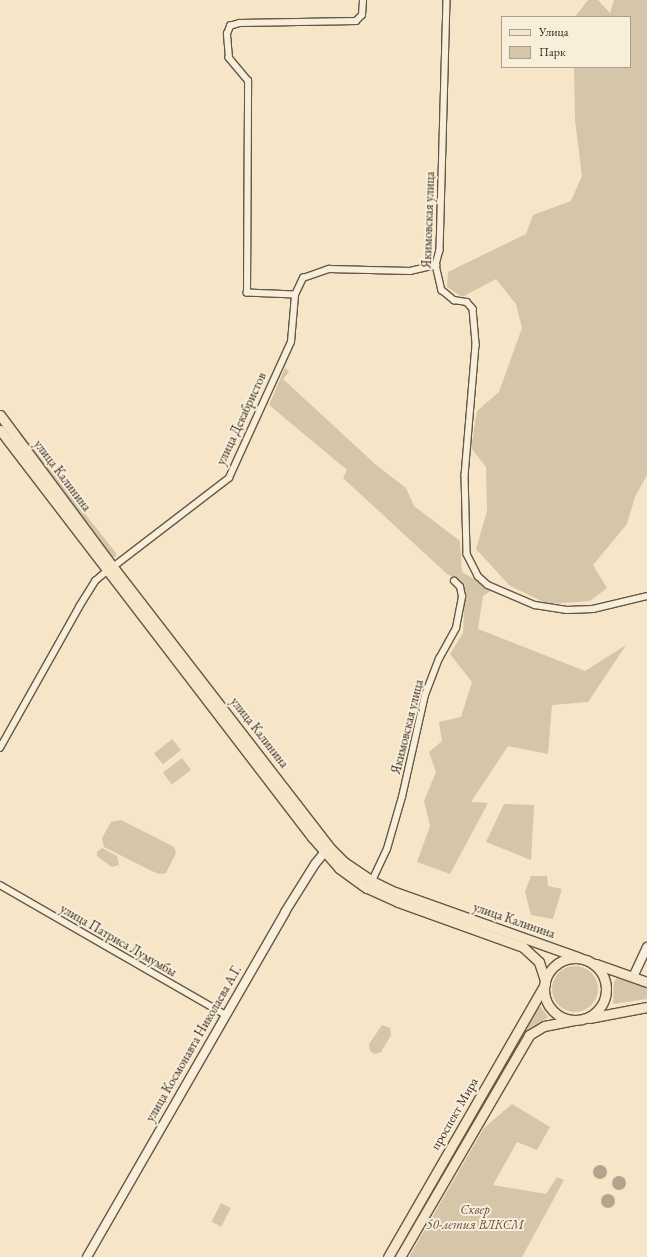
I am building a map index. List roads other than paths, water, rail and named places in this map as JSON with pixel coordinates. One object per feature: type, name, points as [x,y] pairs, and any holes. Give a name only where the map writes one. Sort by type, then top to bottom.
[{"type":"main road","name":"улица Калинина","points":[[0,415],[110,569]]},
{"type":"main road","name":"улица Калинина","points":[[0,430],[110,569],[327,850],[339,868],[367,888],[398,902],[523,947],[539,962],[545,982]]},
{"type":"main road","name":"улица Калинина","points":[[327,850],[353,870],[372,881],[580,958]]},
{"type":"main road","points":[[591,962],[604,977],[606,992],[597,1010],[579,1019],[562,1017],[552,1009],[546,997],[545,982],[552,968],[559,963],[580,958],[647,982]]},
{"type":"main road","name":"проспект Мира","points":[[388,1257],[545,982]]},
{"type":"main road","name":"проспект Мира","points":[[400,1257],[529,1035],[544,1026],[647,1007]]},
{"type":"main road","points":[[440,1166],[450,1172]]},
{"type":"street","points":[[363,0],[362,15],[356,21],[248,22],[230,26],[227,34],[229,58],[248,81],[247,293],[295,295],[303,278],[321,270],[341,268],[410,271],[436,265]]},
{"type":"street","name":"Якимовская улица","points":[[447,0],[440,250],[436,265],[442,290],[454,300],[466,302],[473,309],[476,345],[465,475],[466,554],[470,566],[488,585],[535,605],[567,610],[593,609],[647,596]]},
{"type":"street","name":"улица Декабристов","points":[[0,748],[95,581],[229,478],[278,372],[292,335],[295,295]]},
{"type":"street","name":"Якимовская улица","points":[[372,881],[387,849],[402,797],[425,695],[439,659],[456,628],[462,597],[460,587],[454,581]]},
{"type":"street","name":"улица Космонавта Николаева А.Г.","points":[[87,1257],[304,880],[327,850]]},
{"type":"street","name":"улица Патриса Лумумбы","points":[[0,885],[226,1015]]},
{"type":"street","points":[[633,977],[647,947]]},
{"type":"park label","name":"Сквер 50-летия ВЛКСМ","points":[[475,1218]]}]
